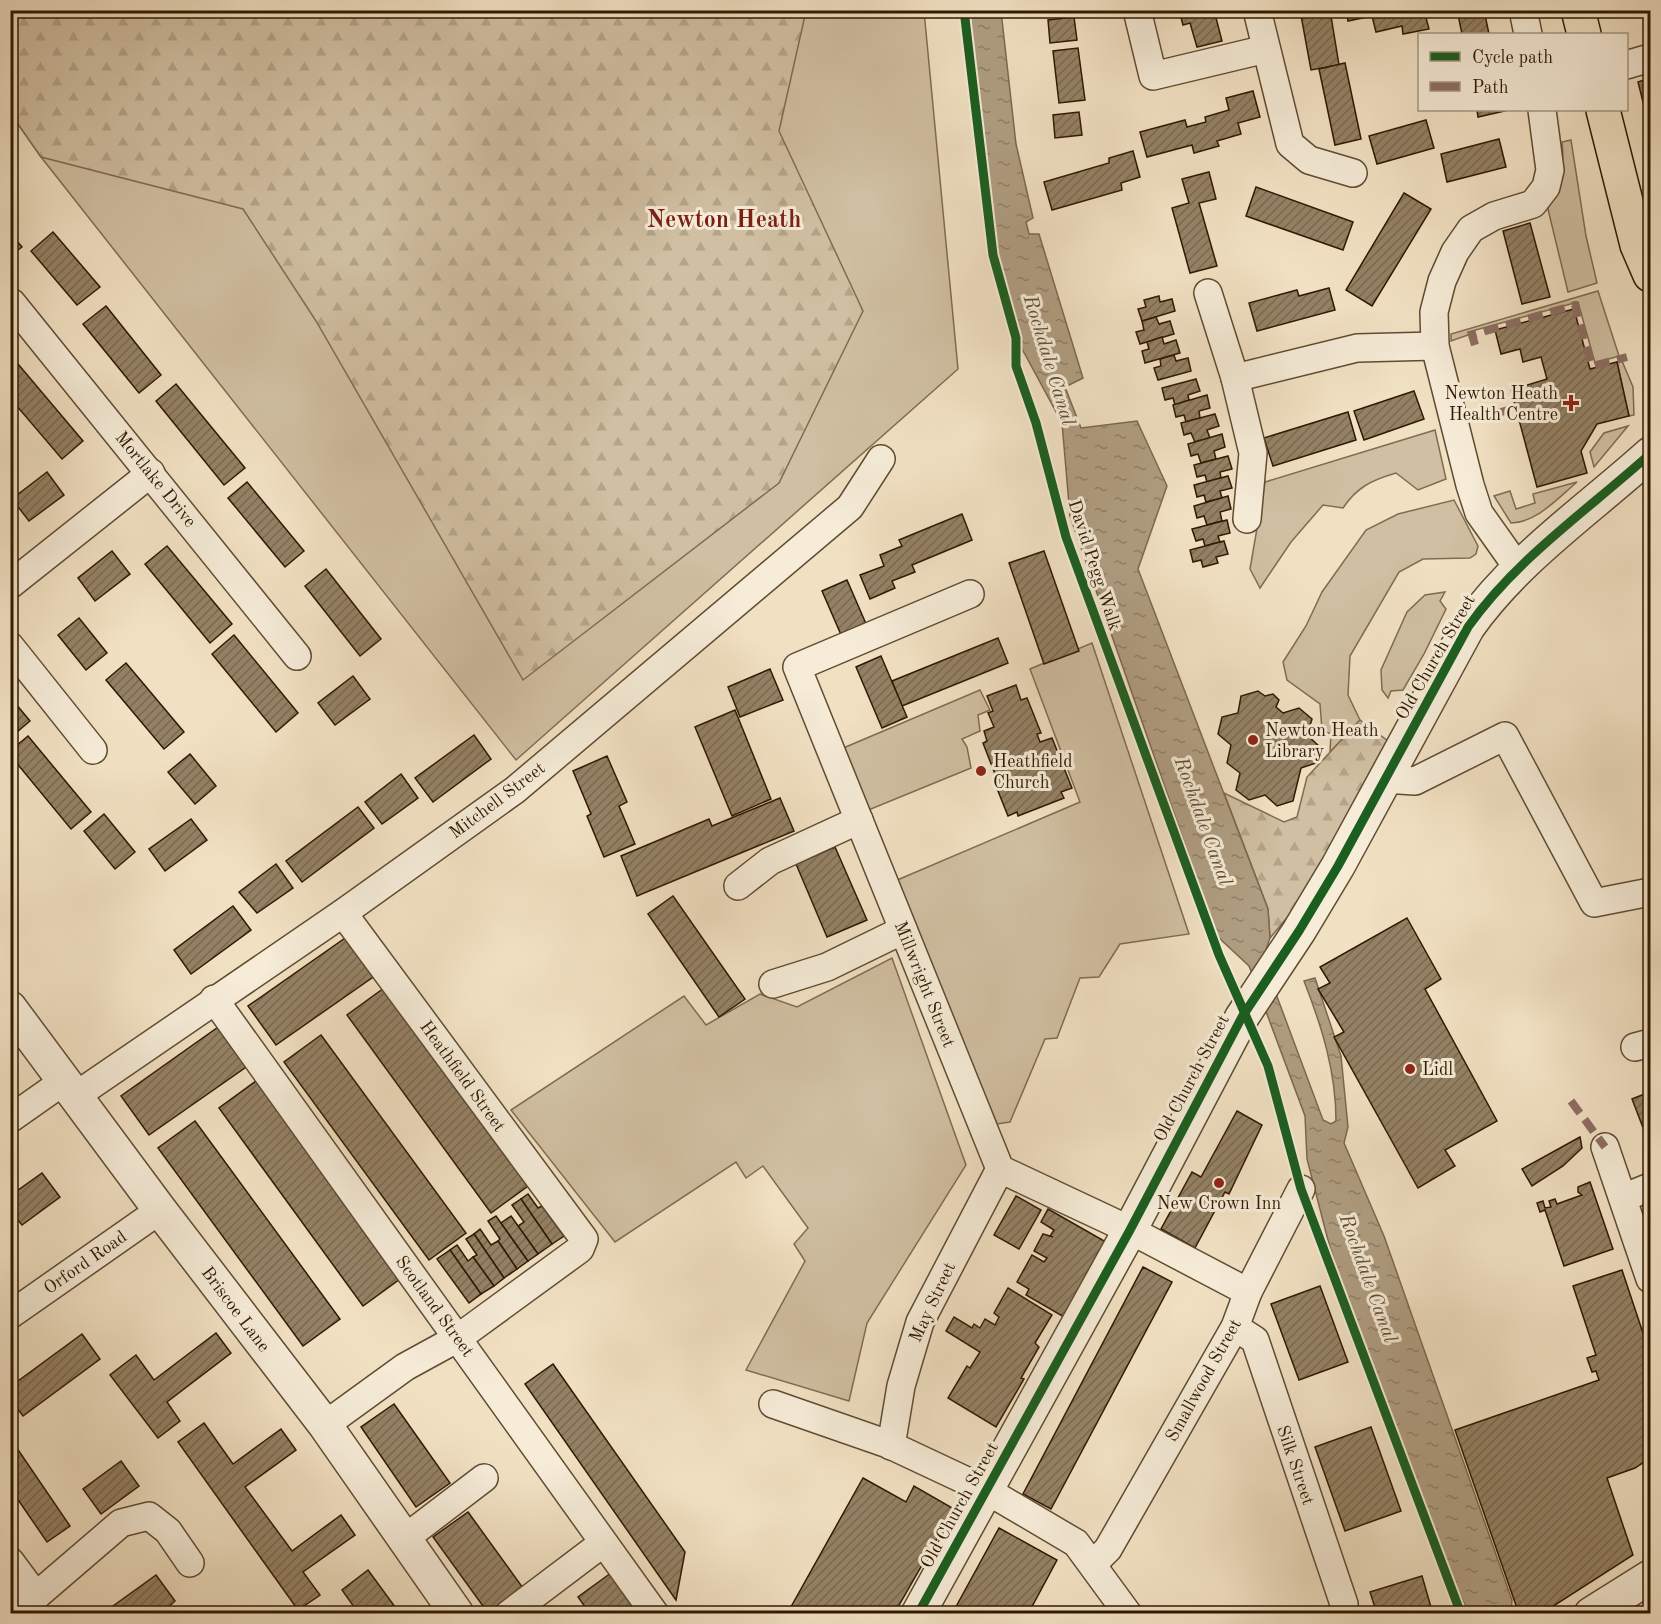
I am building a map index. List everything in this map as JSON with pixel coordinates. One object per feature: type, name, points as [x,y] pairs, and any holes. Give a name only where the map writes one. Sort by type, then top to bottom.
[{"type":"highway","points":[[1578,10],[1584,33]]},
{"type":"highway","points":[[1603,111],[1637,245],[1648,264]]},
{"type":"street","points":[[1137,10],[1153,76],[1266,49]]},
{"type":"street","points":[[1257,10],[1290,144],[1309,160],[1353,173]]},
{"type":"street","points":[[1523,10],[1528,33]]},
{"type":"street","points":[[1628,64],[1650,58]]},
{"type":"street","points":[[1518,568],[1479,513],[1435,346],[1434,312],[1442,280],[1455,252],[1471,229],[1494,216],[1533,204],[1546,186],[1550,170],[1542,111]]},
{"type":"street","points":[[1208,293],[1235,378],[1253,453],[1247,519]]},
{"type":"street","name":"Mortlake Drive","points":[[12,303],[152,473],[297,656]]},
{"type":"street","points":[[1235,378],[1357,348],[1435,346]]},
{"type":"street","name":"Old Church Street","points":[[918,1614],[1130,1230],[1242,1017],[1299,931],[1338,866],[1468,627],[1490,596],[1518,568],[1650,454]]},
{"type":"street","name":"Mitchell Street","points":[[10,1119],[69,1089],[214,999],[343,913],[515,790],[850,507],[881,459]]},
{"type":"street","points":[[10,585],[152,473]]},
{"type":"street","name":"Millwright Street","points":[[970,594],[797,667],[1000,1168]]},
{"type":"street","points":[[10,646],[93,750]]},
{"type":"street","points":[[1384,779],[1415,781],[1505,736],[1594,903],[1650,892]]},
{"type":"street","points":[[738,886],[770,861],[859,820]]},
{"type":"street","name":"Heathfield Street","points":[[343,913],[584,1239],[580,1249],[458,1338]]},
{"type":"street","points":[[773,984],[827,967],[903,930]]},
{"type":"street","name":"Scotland Street","points":[[214,999],[655,1614]]},
{"type":"street","name":"Briscoe Lane","points":[[10,1008],[160,1210],[325,1425],[457,1614]]},
{"type":"street","points":[[1605,1147],[1650,1279]]},
{"type":"street","points":[[1000,1168],[1130,1230],[1248,1292]]},
{"type":"street","name":"May Street","points":[[891,1446],[901,1386],[920,1322],[1000,1168]]},
{"type":"street","points":[[1623,1198],[1650,1187]]},
{"type":"street","name":"Smallwood Street","points":[[1093,1564],[1107,1549],[1235,1327],[1248,1292],[1301,1189]]},
{"type":"street","name":"Orford Road","points":[[10,1315],[160,1210]]},
{"type":"street","name":"Silk Street","points":[[1235,1327],[1255,1340],[1344,1604],[1344,1614]]},
{"type":"street","points":[[325,1425],[405,1367],[458,1338]]},
{"type":"street","points":[[773,1404],[891,1446],[986,1490],[1076,1543],[1128,1614]]},
{"type":"street","points":[[404,1539],[484,1478]]},
{"type":"street","points":[[12,1614],[121,1523],[149,1516],[168,1531],[190,1563]]},
{"type":"street","points":[[509,1614],[603,1543]]},
{"type":"street","points":[[10,1561],[36,1596]]},
{"type":"street","points":[[1591,1614],[1650,1577]]},
{"type":"green space","points":[[10,11],[924,11],[958,369],[516,760],[41,157],[11,114]]},
{"type":"green space","points":[[10,11],[806,11],[779,131],[863,311],[779,483],[523,680],[316,321],[243,209],[41,157],[11,114]]},
{"type":"green space","points":[[1571,140],[1586,236],[1597,283],[1568,292],[1547,205],[1560,175],[1563,160],[1562,142]]},
{"type":"green space","points":[[1598,291],[1619,356],[1595,363],[1578,302],[1468,332],[1468,335],[1451,341],[1451,334]]},
{"type":"green space","points":[[1622,361],[1633,387],[1634,415],[1629,416],[1617,362]]},
{"type":"green space","points":[[1628,426],[1594,467],[1590,452],[1604,433]]},
{"type":"green space","points":[[1435,430],[1446,479],[1418,490],[1396,473],[1366,485],[1343,508],[1323,505],[1291,542],[1260,588],[1250,569],[1265,482]]},
{"type":"green space","points":[[1577,482],[1538,514],[1520,522],[1511,523],[1494,496],[1510,491],[1516,509],[1535,503],[1533,494]]},
{"type":"green space","points":[[1454,500],[1478,546],[1476,554],[1470,558],[1423,559],[1399,572],[1350,656],[1348,695],[1360,720],[1330,752],[1331,734],[1322,730],[1320,704],[1287,680],[1283,662],[1306,626],[1322,592],[1366,530],[1398,514]]},
{"type":"green space","points":[[1445,592],[1440,601],[1446,609],[1424,654],[1403,690],[1391,691],[1388,698],[1382,690],[1381,670],[1407,612],[1425,595]]},
{"type":"green space","points":[[1092,643],[1189,934],[1120,944],[1099,977],[1080,978],[1057,1038],[1045,1039],[1010,1122],[997,1124],[895,881],[1080,802],[1030,669]]},
{"type":"green space","points":[[980,690],[990,710],[978,715],[980,731],[962,739],[967,747],[971,768],[866,811],[841,749]]},
{"type":"green space","points":[[1360,720],[1392,744],[1296,907],[1270,938],[1268,909],[1224,793],[1284,822],[1297,817],[1307,777]]},
{"type":"green space","points":[[892,958],[966,1165],[867,1323],[849,1401],[746,1370],[805,1261],[794,1244],[808,1228],[763,1166],[746,1178],[736,1162],[615,1242],[511,1110],[684,996],[706,1025],[760,994],[797,1007]]},
{"type":"water","name":"Rochdale Canal","points":[[967,11],[1001,11],[1016,144],[1033,218],[1026,222],[1029,234],[1039,234],[1083,378],[1065,387],[1081,428],[1137,421],[1167,486],[1138,569],[1268,909],[1270,938],[1263,959],[1323,1120],[1331,1124],[1336,1121],[1331,1067],[1317,1015],[1304,981],[1315,978],[1341,1056],[1348,1127],[1344,1143],[1384,1236],[1512,1600],[1511,1613],[1469,1613],[1454,1583],[1360,1341],[1329,1244],[1307,1159],[1305,1116],[1249,966],[1217,936],[1070,516],[1062,423],[1021,347],[996,248]]},
{"type":"building","points":[[1179,10],[1207,10],[1209,16],[1215,14],[1222,41],[1197,47],[1190,23],[1183,25]]},
{"type":"building","points":[[1300,10],[1330,10],[1339,65],[1311,70]]},
{"type":"building","points":[[1346,10],[1399,10],[1399,13],[1424,10],[1429,29],[1403,34],[1402,26],[1376,32],[1372,16],[1348,21]]},
{"type":"building","points":[[1457,10],[1484,10],[1489,33],[1462,33]]},
{"type":"building","points":[[1074,17],[1077,40],[1050,43],[1048,20]]},
{"type":"building","points":[[1078,48],[1085,100],[1059,103],[1053,51]]},
{"type":"building","points":[[1345,63],[1361,139],[1335,145],[1319,69]]},
{"type":"building","points":[[1650,78],[1650,130],[1638,82]]},
{"type":"building","points":[[1253,91],[1260,117],[1238,123],[1241,134],[1217,141],[1219,146],[1194,153],[1192,145],[1147,157],[1140,132],[1185,120],[1187,127],[1206,122],[1205,117],[1229,110],[1226,98]]},
{"type":"building","points":[[1477,111],[1505,111],[1478,117]]},
{"type":"building","points":[[1079,112],[1082,135],[1055,138],[1053,115]]},
{"type":"building","points":[[1426,120],[1434,148],[1377,164],[1369,136]]},
{"type":"building","points":[[1499,139],[1506,167],[1447,182],[1441,154]]},
{"type":"building","points":[[1133,151],[1140,177],[1121,183],[1122,190],[1052,210],[1044,182],[1109,163],[1109,158]]},
{"type":"building","points":[[1209,172],[1216,199],[1199,203],[1217,266],[1190,273],[1172,208],[1189,203],[1182,179]]},
{"type":"building","points":[[1256,187],[1353,222],[1343,250],[1246,216]]},
{"type":"building","points":[[1404,193],[1431,209],[1372,306],[1346,290]]},
{"type":"building","points":[[1530,223],[1550,297],[1522,304],[1503,231]]},
{"type":"building","points":[[53,232],[100,287],[77,305],[31,251]]},
{"type":"building","points":[[10,233],[22,247],[10,256]]},
{"type":"building","points":[[1329,288],[1335,310],[1257,331],[1249,303],[1297,290],[1299,296]]},
{"type":"building","points":[[1159,296],[1160,302],[1172,299],[1175,311],[1142,321],[1138,309],[1146,307],[1144,300]]},
{"type":"building","points":[[106,306],[161,375],[139,393],[83,324]]},
{"type":"building","name":"Newton Heath Health Centre","points":[[1574,309],[1590,369],[1617,362],[1629,416],[1597,424],[1581,451],[1587,473],[1537,487],[1511,390],[1547,379],[1541,357],[1523,362],[1520,349],[1501,354],[1495,330]]},
{"type":"building","points":[[1156,317],[1159,324],[1170,321],[1174,334],[1140,344],[1136,332],[1144,330],[1142,321]]},
{"type":"building","points":[[1162,337],[1164,344],[1176,340],[1180,353],[1145,363],[1142,351],[1149,349],[1147,342]]},
{"type":"building","points":[[1174,355],[1176,361],[1188,358],[1191,371],[1158,380],[1154,368],[1161,366],[1160,359]]},
{"type":"building","points":[[18,364],[83,441],[62,459],[10,398],[10,370]]},
{"type":"building","points":[[1196,379],[1200,391],[1188,395],[1189,400],[1175,405],[1173,398],[1165,400],[1162,388]]},
{"type":"building","points":[[176,384],[245,468],[224,485],[156,401]]},
{"type":"building","points":[[1414,391],[1424,419],[1364,440],[1354,411]]},
{"type":"building","points":[[1207,395],[1210,408],[1199,411],[1200,418],[1186,422],[1184,415],[1176,417],[1173,405]]},
{"type":"building","points":[[1348,412],[1356,440],[1273,466],[1264,438]]},
{"type":"building","points":[[1215,414],[1219,426],[1207,430],[1210,438],[1195,442],[1191,433],[1184,435],[1181,423]]},
{"type":"building","points":[[1222,434],[1225,447],[1214,451],[1216,459],[1201,463],[1198,454],[1191,456],[1188,444]]},
{"type":"building","points":[[1228,456],[1232,469],[1220,472],[1221,478],[1207,482],[1205,475],[1197,477],[1194,465]]},
{"type":"building","points":[[47,472],[64,495],[29,521],[12,499]]},
{"type":"building","points":[[1228,476],[1232,488],[1220,491],[1222,498],[1206,502],[1204,495],[1197,497],[1194,485]]},
{"type":"building","points":[[247,482],[304,551],[285,567],[228,498]]},
{"type":"building","points":[[1228,496],[1231,509],[1220,512],[1222,521],[1207,525],[1204,516],[1197,518],[1194,506]]},
{"type":"building","points":[[962,514],[972,540],[912,565],[915,572],[892,581],[895,588],[870,599],[860,575],[884,566],[880,555],[902,546],[899,540]]},
{"type":"building","points":[[1227,520],[1230,533],[1218,536],[1220,542],[1205,546],[1203,539],[1196,541],[1192,529]]},
{"type":"building","points":[[1224,541],[1228,554],[1216,557],[1218,563],[1203,567],[1201,560],[1193,562],[1190,550]]},
{"type":"building","points":[[167,546],[232,624],[210,643],[145,564]]},
{"type":"building","points":[[112,551],[130,574],[95,601],[78,578]]},
{"type":"building","points":[[1044,551],[1079,651],[1044,664],[1009,563]]},
{"type":"building","points":[[326,569],[381,639],[360,656],[305,586]]},
{"type":"building","points":[[847,580],[867,626],[842,637],[822,591]]},
{"type":"building","points":[[79,618],[107,653],[86,670],[58,635]]},
{"type":"building","points":[[234,635],[298,713],[276,732],[212,654]]},
{"type":"building","points":[[998,638],[1008,663],[902,706],[892,681]]},
{"type":"building","points":[[881,656],[907,717],[882,728],[856,667]]},
{"type":"building","points":[[126,663],[184,732],[164,749],[106,680]]},
{"type":"building","points":[[770,669],[783,700],[740,717],[728,687]]},
{"type":"building","points":[[353,676],[370,699],[335,725],[318,703]]},
{"type":"building","points":[[1016,685],[1021,700],[1027,698],[1041,733],[1037,734],[1040,742],[1052,738],[1072,788],[1061,792],[1064,798],[1018,816],[1017,812],[1008,816],[994,781],[1001,779],[999,773],[995,774],[983,743],[987,741],[984,731],[994,727],[988,713],[993,711],[987,696]]},
{"type":"building","points":[[1258,691],[1265,696],[1273,694],[1279,700],[1276,707],[1283,713],[1299,708],[1312,719],[1307,735],[1320,747],[1316,763],[1301,768],[1293,801],[1277,806],[1265,795],[1249,800],[1236,790],[1240,773],[1227,763],[1231,745],[1218,734],[1222,717],[1238,713],[1241,696]]},
{"type":"building","points":[[10,697],[30,721],[10,738]]},
{"type":"building","points":[[735,710],[771,799],[732,816],[695,727]]},
{"type":"building","points":[[474,735],[491,759],[433,802],[415,778]]},
{"type":"building","points":[[28,736],[91,812],[71,829],[10,755],[10,751]]},
{"type":"building","points":[[190,754],[216,786],[195,804],[168,772]]},
{"type":"building","points":[[607,756],[627,802],[619,806],[635,844],[604,857],[587,816],[591,814],[573,771]]},
{"type":"building","points":[[401,774],[418,798],[382,824],[365,802]]},
{"type":"building","points":[[780,798],[794,831],[637,896],[621,856],[709,819],[712,826]]},
{"type":"building","points":[[358,807],[374,828],[302,882],[286,861]]},
{"type":"building","points":[[104,814],[135,852],[115,869],[84,831]]},
{"type":"building","points":[[191,819],[207,840],[165,871],[149,849]]},
{"type":"building","points":[[835,847],[867,920],[827,937],[796,864]]},
{"type":"building","points":[[276,864],[293,888],[257,913],[239,892]]},
{"type":"building","points":[[673,896],[745,999],[719,1017],[648,914]]},
{"type":"building","points":[[233,906],[251,930],[191,974],[174,950]]},
{"type":"building","name":"Lidl","points":[[1407,918],[1441,979],[1425,989],[1497,1121],[1445,1150],[1455,1166],[1418,1188],[1334,1037],[1344,1032],[1318,989],[1330,983],[1320,967]]},
{"type":"building","points":[[348,936],[376,975],[276,1045],[248,1006]]},
{"type":"building","points":[[384,988],[528,1186],[491,1213],[347,1015]]},
{"type":"building","points":[[221,1025],[249,1065],[149,1135],[121,1096]]},
{"type":"building","points":[[321,1035],[466,1233],[429,1260],[284,1062]]},
{"type":"building","points":[[256,1081],[400,1279],[363,1306],[219,1108]]},
{"type":"building","points":[[1647,1093],[1650,1101],[1650,1137],[1647,1138],[1632,1099]]},
{"type":"building","points":[[1237,1111],[1262,1125],[1229,1194],[1225,1192],[1195,1248],[1161,1229],[1192,1172],[1201,1177]]},
{"type":"building","points":[[195,1121],[340,1319],[303,1346],[158,1148]]},
{"type":"building","points":[[1580,1137],[1582,1148],[1563,1166],[1532,1186],[1522,1169]]},
{"type":"building","points":[[42,1173],[60,1197],[22,1225],[10,1210],[10,1196]]},
{"type":"building","points":[[1590,1182],[1613,1249],[1564,1266],[1545,1210],[1540,1212],[1537,1203],[1543,1201],[1545,1208],[1551,1207],[1549,1201],[1555,1199],[1557,1204],[1582,1195],[1578,1192],[1578,1187]]},
{"type":"building","points":[[528,1194],[538,1208],[542,1206],[564,1236],[552,1244],[521,1199]]},
{"type":"building","points":[[1016,1196],[1041,1210],[1019,1249],[994,1235]]},
{"type":"building","points":[[521,1199],[552,1244],[538,1254],[518,1226],[524,1222],[512,1205]]},
{"type":"building","points":[[1048,1209],[1106,1242],[1064,1317],[1026,1295],[1029,1289],[1017,1282],[1032,1255],[1044,1262],[1047,1258],[1034,1251],[1043,1234],[1053,1237],[1050,1236],[1054,1230],[1041,1222]]},
{"type":"building","points":[[496,1216],[528,1261],[517,1269],[488,1221]]},
{"type":"building","points":[[511,1216],[538,1254],[528,1261],[501,1223]]},
{"type":"building","points":[[480,1229],[491,1245],[498,1241],[517,1269],[504,1278],[474,1234]]},
{"type":"building","points":[[474,1234],[504,1278],[494,1286],[473,1257],[477,1255],[466,1239]]},
{"type":"building","points":[[457,1245],[468,1261],[473,1257],[494,1286],[481,1294],[450,1250]]},
{"type":"building","points":[[450,1250],[481,1294],[469,1303],[437,1259]]},
{"type":"building","points":[[1143,1267],[1172,1282],[1051,1509],[1023,1494]]},
{"type":"building","points":[[1622,1270],[1650,1354],[1650,1458],[1635,1468],[1607,1478],[1633,1555],[1541,1614],[1519,1614],[1455,1430],[1599,1380],[1596,1371],[1592,1372],[1587,1358],[1596,1355],[1573,1286]]},
{"type":"building","points":[[1320,1286],[1348,1362],[1299,1380],[1271,1304]]},
{"type":"building","points":[[1008,1288],[1052,1315],[1035,1343],[1039,1347],[1021,1378],[1024,1379],[996,1427],[948,1398],[967,1366],[970,1368],[980,1352],[946,1331],[954,1317],[972,1328],[974,1324],[980,1328],[985,1319],[995,1325],[999,1317],[994,1313]]},
{"type":"building","points":[[216,1333],[231,1353],[167,1402],[180,1421],[158,1438],[110,1375],[136,1355],[154,1380]]},
{"type":"building","points":[[82,1334],[100,1359],[23,1416],[10,1399],[10,1387]]},
{"type":"building","points":[[553,1364],[685,1552],[676,1600],[525,1384]]},
{"type":"building","points":[[394,1404],[450,1483],[416,1507],[361,1427]]},
{"type":"building","points":[[204,1423],[233,1464],[281,1429],[296,1450],[245,1487],[292,1551],[341,1515],[355,1535],[303,1572],[320,1595],[298,1610],[178,1442]]},
{"type":"building","points":[[1371,1427],[1401,1511],[1345,1531],[1315,1447]]},
{"type":"building","points":[[10,1438],[70,1526],[47,1542],[10,1488]]},
{"type":"building","points":[[121,1461],[139,1486],[101,1514],[83,1489]]},
{"type":"building","points":[[863,1478],[906,1502],[914,1486],[954,1509],[894,1614],[787,1614]]},
{"type":"building","points":[[468,1512],[523,1588],[488,1613],[433,1537]]},
{"type":"building","points":[[999,1528],[1057,1560],[1028,1614],[952,1614]]},
{"type":"building","points":[[368,1570],[398,1611],[402,1609],[405,1614],[359,1614],[342,1590]]},
{"type":"building","points":[[611,1573],[640,1614],[590,1614],[578,1597]]},
{"type":"building","points":[[156,1575],[175,1601],[161,1614],[102,1614]]},
{"type":"building","points":[[1422,1576],[1433,1614],[1377,1614],[1370,1592]]},
{"type":"marked path","points":[[1475,345],[1472,335],[1575,305],[1592,366],[1627,357]]},
{"type":"marked path","points":[[1495,414],[1514,408]]},
{"type":"marked path","points":[[1571,1101],[1605,1147]]},
{"type":"cycle path","name":"David Pegg Walk","points":[[964,10],[993,255],[1016,338],[1016,366],[1036,423],[1066,537],[1219,955],[1268,1066],[1301,1189],[1461,1614]]},
{"type":"cycle path","points":[[918,1614],[1130,1230],[1242,1017],[1299,931],[1338,866],[1468,627],[1487,602],[1531,557],[1650,454]]},
{"type":"place","name":"Newton Heath Health Centre","points":[[1571,403]]},
{"type":"place","name":"Newton Heath Library","points":[[1253,740]]},
{"type":"place","name":"Heathfield Church","points":[[981,771]]},
{"type":"place","name":"Lidl","points":[[1410,1069]]},
{"type":"place","name":"New Crown Inn","points":[[1219,1183]]},
{"type":"district","name":"Newton Heath","points":[[724,219]]}]
